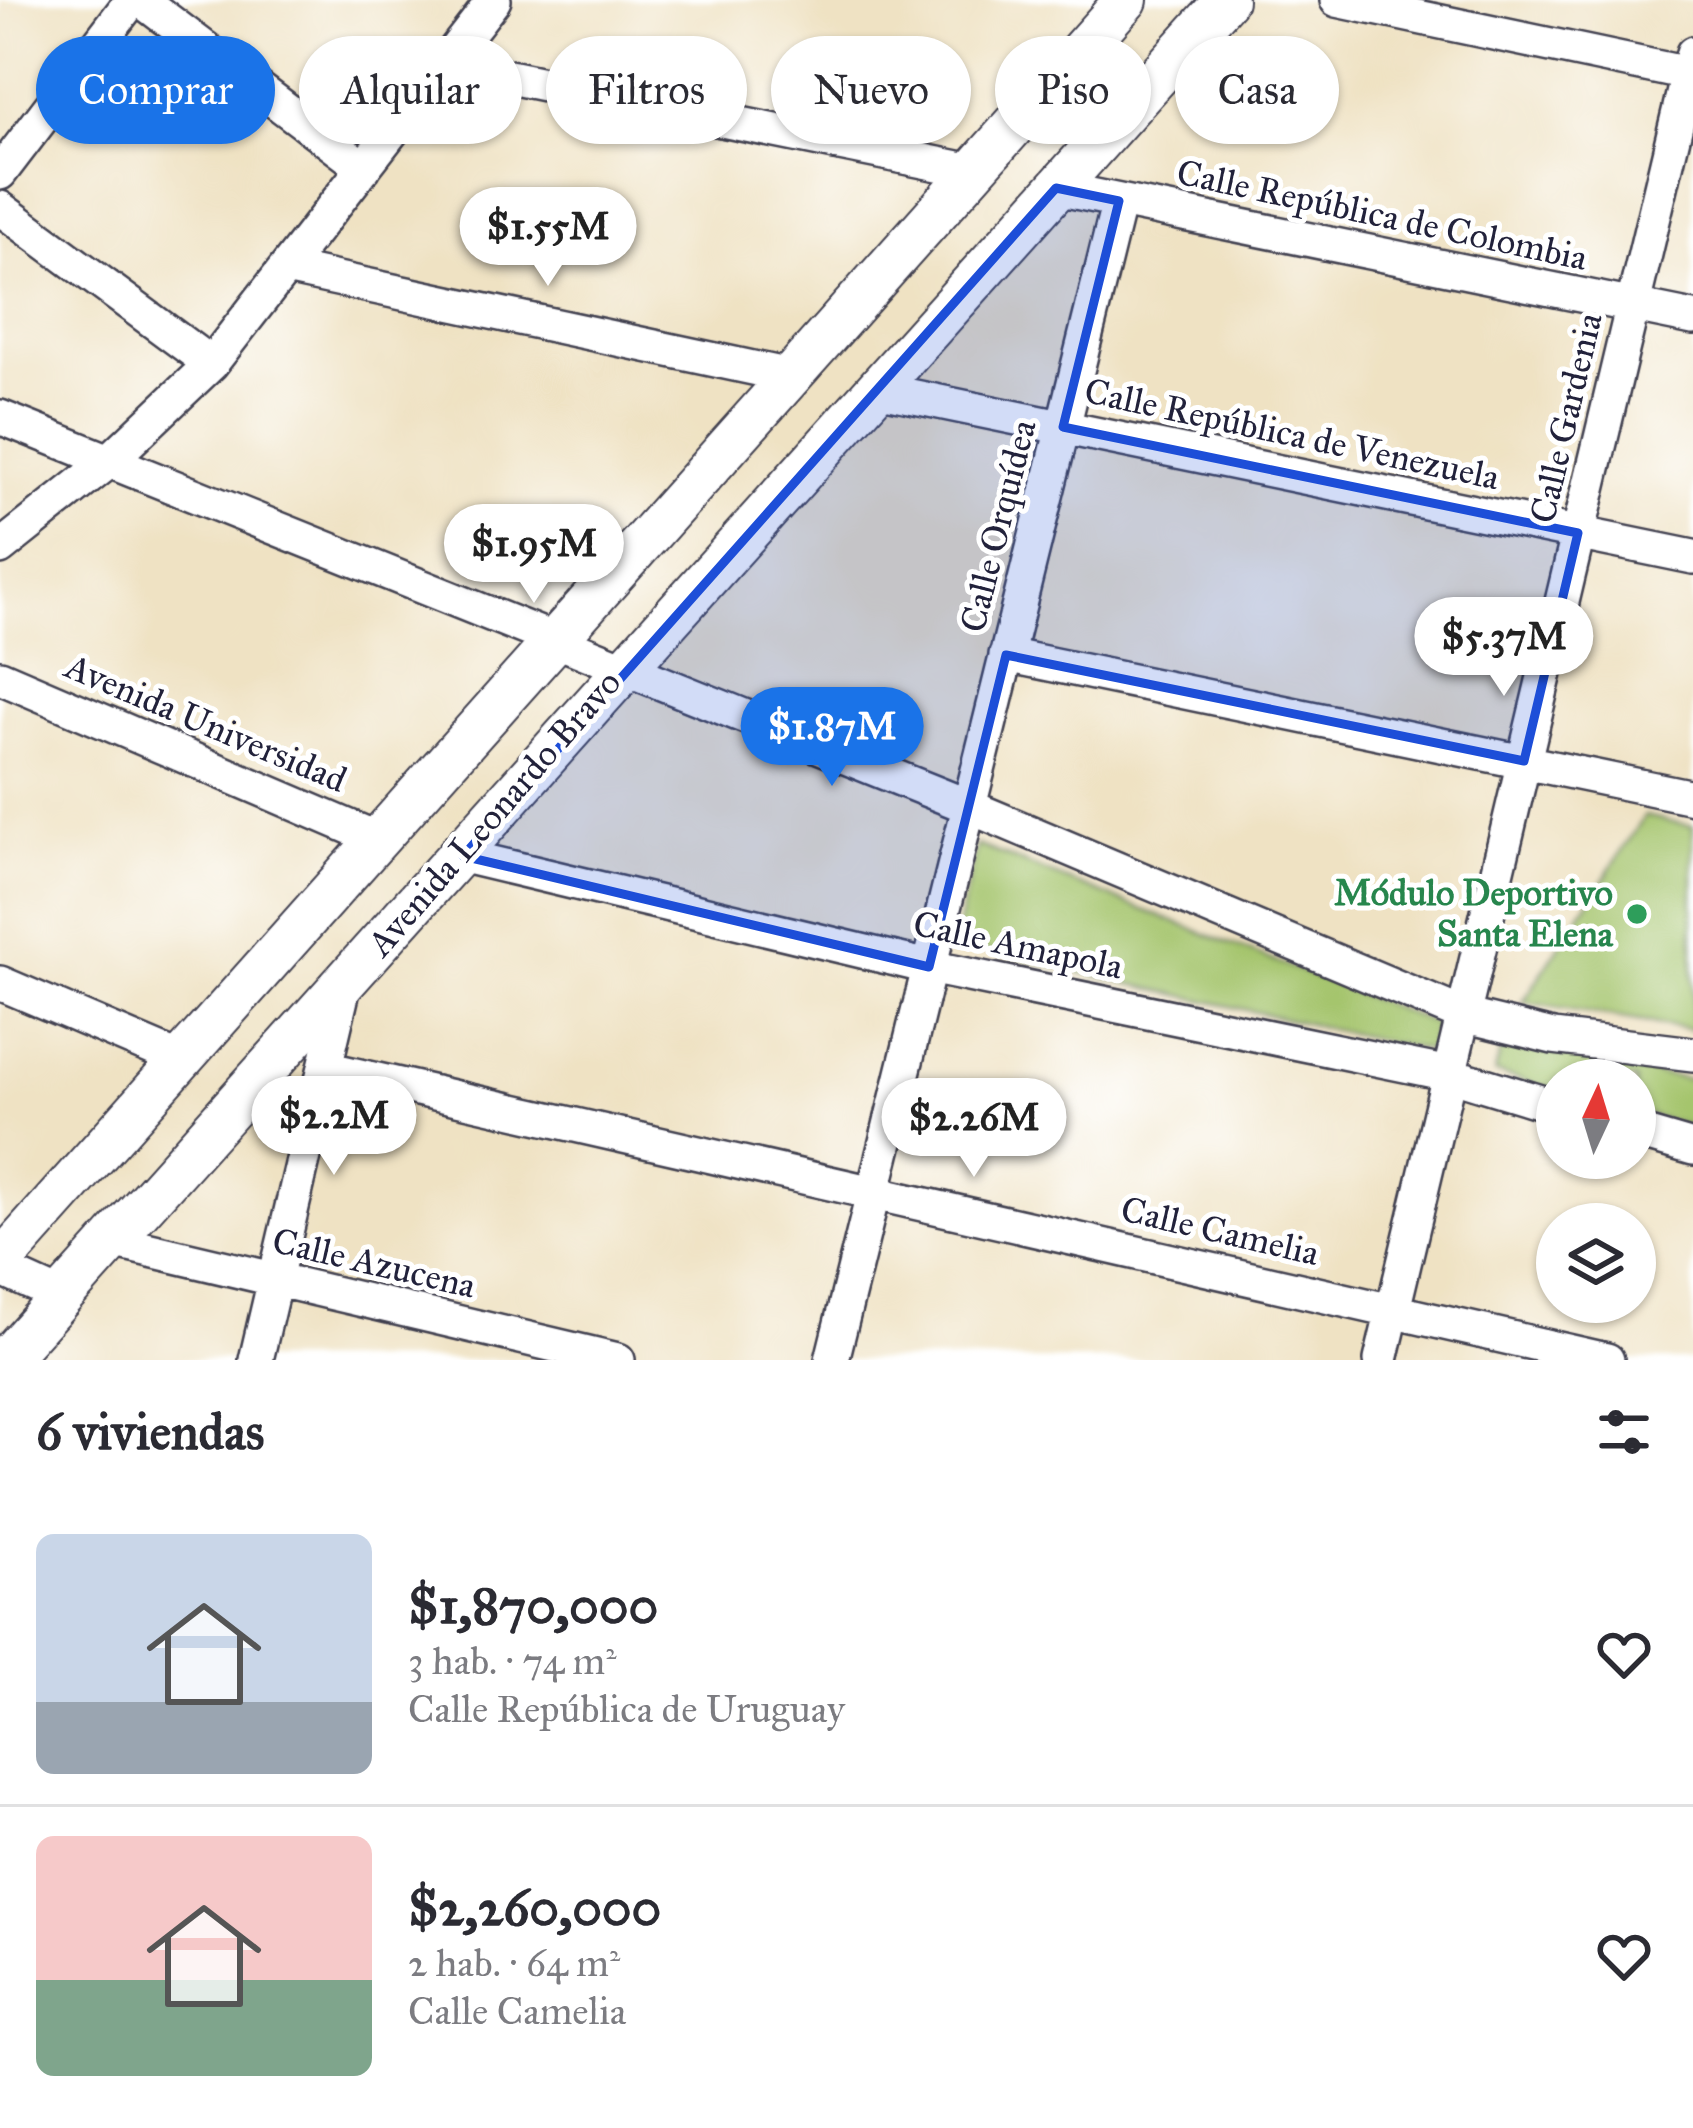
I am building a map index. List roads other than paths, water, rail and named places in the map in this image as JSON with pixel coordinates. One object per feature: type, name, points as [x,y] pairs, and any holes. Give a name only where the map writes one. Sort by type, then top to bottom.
[{"type":"street","points":[[0,173],[137,0],[364,168]]},
{"type":"street","points":[[466,36],[494,0]]},
{"type":"street","name":"Avenida Leonardo Bravo","points":[[0,1266],[1126,0]]},
{"type":"street","name":"Avenida Leonardo Bravo","points":[[5,1360],[463,856],[622,668],[1226,0]]},
{"type":"street","points":[[1337,0],[1691,67]]},
{"type":"street","name":"Calle Gardenia","points":[[1381,1360],[1691,67]]},
{"type":"street","points":[[522,80],[973,171]]},
{"type":"street","points":[[0,548],[108,462],[212,364],[383,144]]},
{"type":"street","name":"Calle República de Colombia","points":[[1056,188],[1693,318]]},
{"type":"street","name":"Calle Orquídea","points":[[832,1360],[1119,201]]},
{"type":"street","points":[[0,208],[212,364]]},
{"type":"street","points":[[286,268],[794,377]]},
{"type":"street","name":"Calle República de Venezuela","points":[[876,389],[1693,557]]},
{"type":"street","points":[[0,417],[970,807],[1463,1015],[1553,1037],[1693,1054]]},
{"type":"street","points":[[1006,656],[1693,797]]},
{"type":"street","name":"Avenida Universidad","points":[[0,677],[380,840]]},
{"type":"street","name":"Calle Amapola","points":[[463,856],[929,967],[1449,1074],[1536,1101]]},
{"type":"street","points":[[256,1360],[346,981]]},
{"type":"street","points":[[0,983],[183,1061]]},
{"type":"street","name":"Calle Camelia","points":[[325,1068],[1607,1360]]},
{"type":"street","points":[[1656,1137],[1693,1148]]},
{"type":"street","name":"Calle Azucena","points":[[112,1241],[618,1360]]},
{"type":"street","points":[[0,1266],[62,1297]]},
{"type":"place","name":"Módulo Deportivo Santa Elena","points":[[1637,914]]}]
